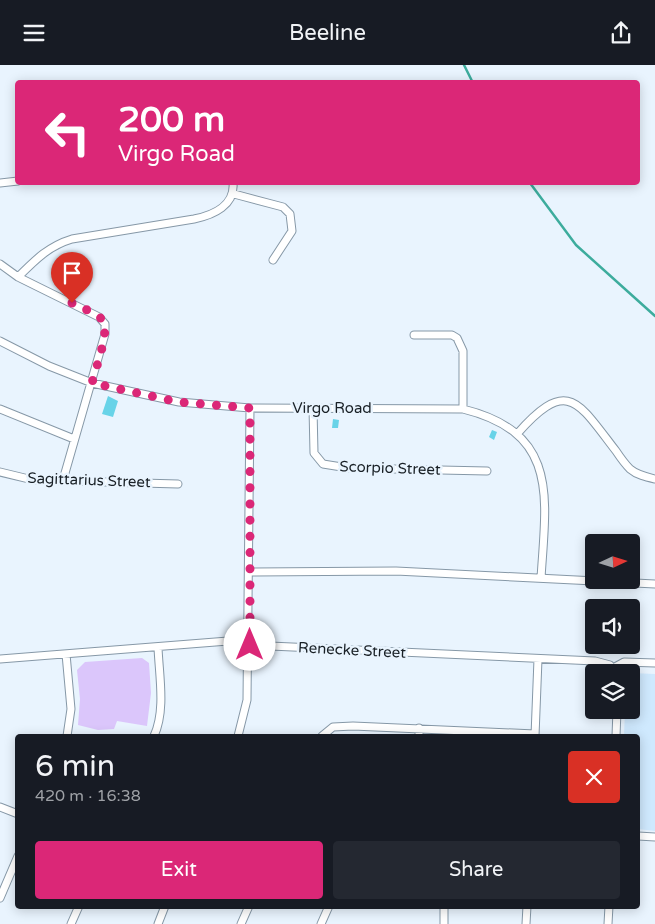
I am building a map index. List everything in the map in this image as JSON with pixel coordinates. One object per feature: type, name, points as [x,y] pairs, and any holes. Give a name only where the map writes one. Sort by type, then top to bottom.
[{"type":"street","points":[[0,183],[15,181]]},
{"type":"street","points":[[18,277],[41,254],[58,243],[72,239],[205,217],[220,209],[234,194],[233,185]]},
{"type":"street","points":[[234,194],[283,207],[290,214],[292,231],[273,259]]},
{"type":"street","points":[[0,263],[18,277],[103,321],[105,334],[63,480]]},
{"type":"street","points":[[414,335],[452,335],[460,343],[463,351],[463,409]]},
{"type":"street","name":"Virgo Road","points":[[0,341],[49,367],[92,383],[178,402],[250,408],[463,409],[491,417],[517,434],[535,458],[545,489],[541,578]]},
{"type":"street","points":[[517,434],[544,407],[557,401],[572,402],[585,410],[631,469],[642,476],[655,479]]},
{"type":"street","points":[[239,734],[248,700],[250,645],[250,408]]},
{"type":"street","name":"Scorpio Street","points":[[313,408],[314,453],[323,464],[348,468],[487,471]]},
{"type":"street","points":[[0,409],[74,439]]},
{"type":"street","name":"Sagittarius Street","points":[[0,472],[33,480],[178,484]]},
{"type":"street","points":[[249,572],[396,571],[655,583]]},
{"type":"street","name":"Renecke Street","points":[[0,659],[228,641],[250,645],[596,661],[602,664]]},
{"type":"street","points":[[155,734],[159,720],[161,702],[158,647]]},
{"type":"street","points":[[66,654],[71,709],[67,734]]},
{"type":"street","points":[[535,734],[538,659]]},
{"type":"street","name":"Renecke Street","points":[[622,664],[624,662],[655,663]]},
{"type":"street","points":[[616,734],[617,719]]},
{"type":"street","points":[[324,734],[333,727],[496,734]]},
{"type":"street","points":[[0,807],[15,813]]},
{"type":"street","points":[[640,836],[655,837]]},
{"type":"street","points":[[0,898],[15,863]]},
{"type":"street","points":[[71,924],[78,909]]},
{"type":"street","points":[[158,924],[164,909]]},
{"type":"street","points":[[241,924],[248,909]]},
{"type":"street","points":[[321,924],[328,909]]},
{"type":"street","points":[[444,909],[444,924]]},
{"type":"street","points":[[526,924],[527,909]]},
{"type":"street","points":[[608,924],[609,909]]},
{"type":"shaded area","points":[[142,658],[149,663],[151,693],[147,726],[117,721],[114,729],[98,730],[78,725],[80,699],[77,670],[85,662]]},
{"type":"shaded area","points":[[640,673],[655,674],[655,831],[640,829],[640,734],[624,734],[625,719],[640,719]]},
{"type":"building","points":[[108,396],[118,401],[113,417],[102,414]]},
{"type":"building","points":[[333,419],[339,420],[338,428],[332,428]]},
{"type":"building","points":[[492,430],[497,432],[494,440],[489,437]]},
{"type":"waterway","points":[[464,65],[472,80]]},
{"type":"waterway","points":[[531,185],[576,245],[655,316]]},
{"type":"route","points":[[72,303],[99,317],[105,324],[105,334],[92,383],[178,402],[250,408],[250,645]]}]
